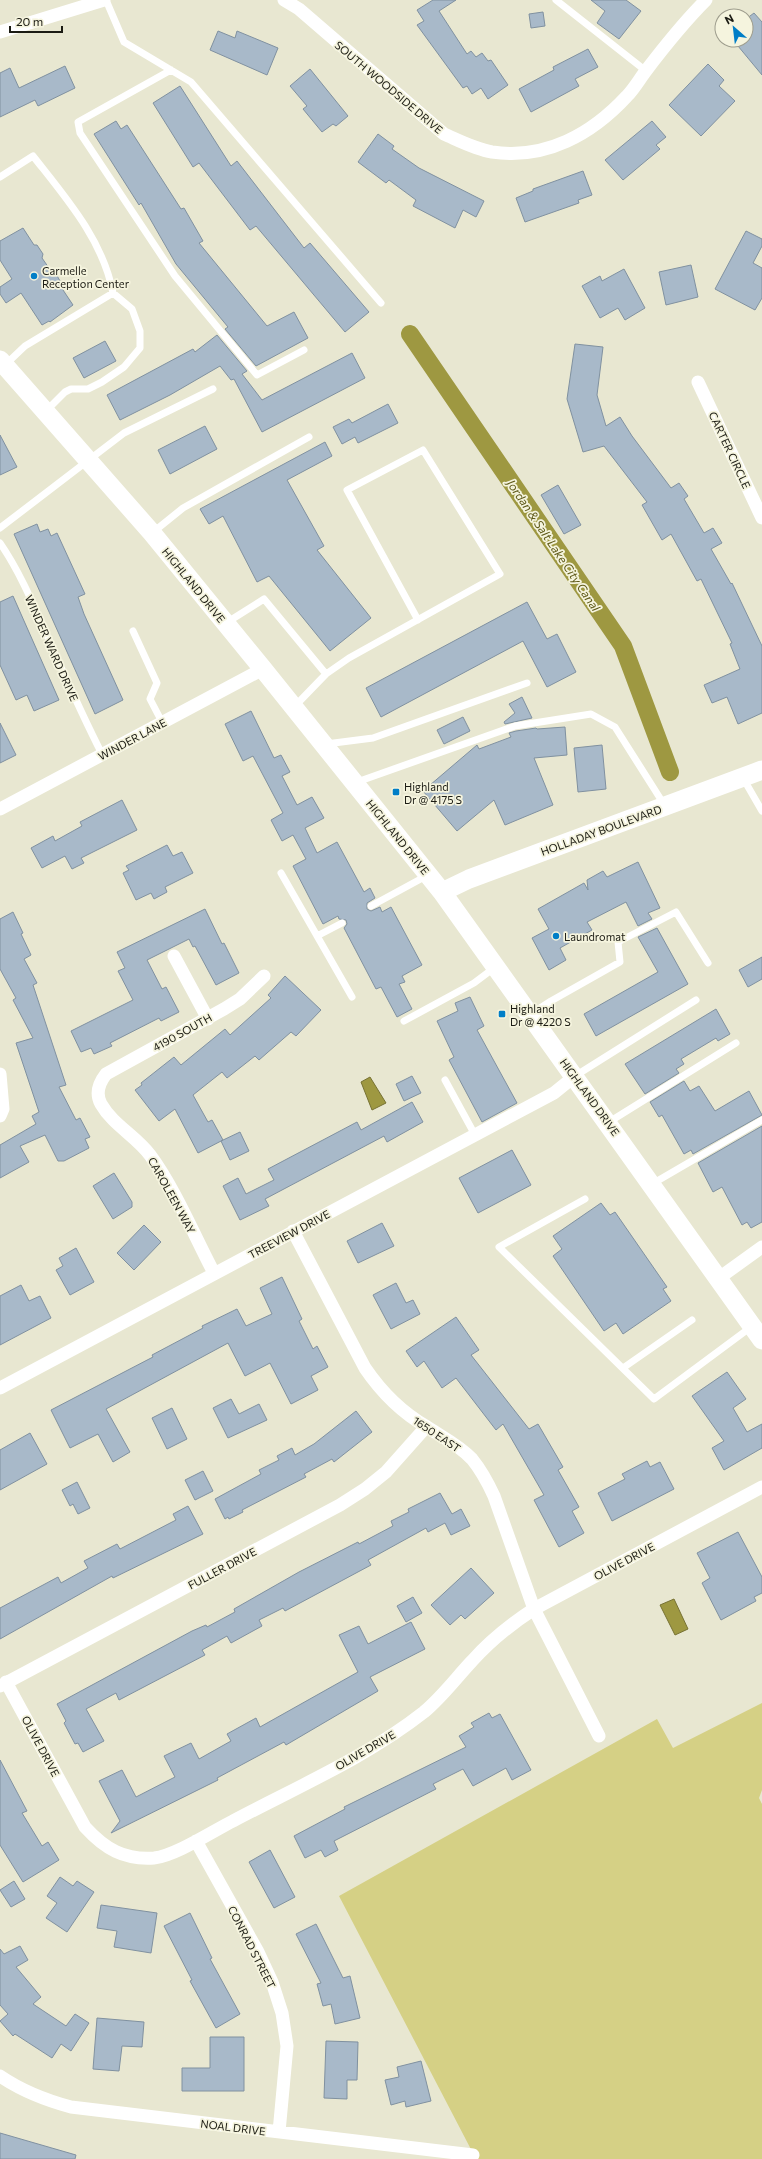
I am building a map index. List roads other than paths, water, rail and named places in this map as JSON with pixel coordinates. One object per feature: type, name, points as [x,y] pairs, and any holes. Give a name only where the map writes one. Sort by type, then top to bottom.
[{"type":"main road","name":"HIGHLAND DRIVE","points":[[2,363],[152,533],[324,744],[442,892],[720,1278],[757,1333]]},
{"type":"main road","name":"HOLLADAY BOULEVARD","points":[[442,892],[469,879],[762,770]]},
{"type":"street","points":[[0,32],[105,0]]},
{"type":"street","name":"SOUTH WOODSIDE DRIVE","points":[[284,0],[299,9],[444,134],[469,146],[492,152],[525,153],[554,147],[585,134],[628,95],[646,71],[706,0]]},
{"type":"street","name":"CARTER CIRCLE","points":[[698,382],[762,518]]},
{"type":"street","name":"WINDER LANE","points":[[0,809],[263,669]]},
{"type":"street","points":[[174,956],[208,1019]]},
{"type":"street","name":"4190 SOUTH","points":[[99,1085],[106,1074],[113,1069],[208,1019],[240,999],[264,976]]},
{"type":"street","points":[[0,1074],[2,1112]]},
{"type":"street","name":"TREEVIEW DRIVE","points":[[0,1388],[554,1093],[575,1076]]},
{"type":"street","name":"CAROLEEN WAY","points":[[99,1085],[98,1095],[101,1104],[113,1119],[140,1143],[150,1155],[162,1174],[214,1274]]},
{"type":"street","name":"1650 EAST","points":[[293,1231],[365,1368],[376,1383],[394,1404],[426,1427],[454,1443],[472,1459],[485,1478],[494,1496],[534,1609],[599,1736]]},
{"type":"street","points":[[720,1278],[762,1247]]},
{"type":"street","name":"FULLER DRIVE","points":[[3,1684],[340,1505],[365,1489],[386,1472],[426,1427]]},
{"type":"street","name":"OLIVE DRIVE","points":[[3,1684],[85,1827],[100,1843],[118,1853],[136,1857],[155,1858],[196,1840],[377,1745],[408,1724],[440,1696],[491,1642],[512,1624],[534,1609],[762,1487]]},
{"type":"street","name":"CONRAD STREET","points":[[196,1840],[258,1952],[272,1982],[282,2013],[287,2046],[279,2132]]},
{"type":"street","name":"NOAL DRIVE","points":[[0,2076],[30,2093],[70,2107],[473,2155]]},
{"type":"lane","points":[[105,0],[124,42],[191,82],[381,303]]},
{"type":"lane","points":[[556,0],[646,71]]},
{"type":"lane","points":[[171,70],[78,122],[80,133],[175,276],[257,375],[304,350]]},
{"type":"lane","points":[[0,177],[33,156],[83,220],[110,276],[114,293],[132,309],[140,331],[140,348],[124,367],[102,382],[88,389],[71,389],[65,392],[45,412]]},
{"type":"lane","points":[[2,363],[25,346],[114,293]]},
{"type":"lane","points":[[0,528],[124,433],[213,389]]},
{"type":"lane","points":[[152,533],[184,508],[309,437]]},
{"type":"lane","points":[[294,708],[326,674],[349,658],[418,620],[500,574],[423,450],[347,490],[418,620]]},
{"type":"lane","name":"WINDER WARD DRIVE","points":[[0,543],[10,557],[26,587],[74,697],[102,754]]},
{"type":"lane","points":[[226,623],[264,599],[326,674]]},
{"type":"lane","points":[[133,631],[157,683],[150,699],[162,722]]},
{"type":"lane","points":[[324,744],[372,738],[528,683]]},
{"type":"lane","points":[[355,783],[515,726],[591,714],[614,727],[665,807]]},
{"type":"lane","points":[[742,778],[762,811]]},
{"type":"lane","points":[[281,873],[352,997]]},
{"type":"lane","points":[[371,906],[428,875]]},
{"type":"lane","points":[[531,1014],[620,962],[618,942],[676,912],[708,963]]},
{"type":"lane","points":[[317,936],[342,923]]},
{"type":"lane","points":[[404,1021],[474,983],[496,967]]},
{"type":"lane","points":[[575,1076],[696,1000]]},
{"type":"lane","points":[[608,1123],[736,1043]]},
{"type":"lane","points":[[445,1080],[475,1135]]},
{"type":"lane","points":[[652,1184],[762,1120]]},
{"type":"lane","points":[[585,1199],[499,1247],[654,1399],[757,1333]]},
{"type":"lane","points":[[623,1368],[692,1320]]},
{"type":"waterway","name":"Jordan & Salt Lake City Canal","points":[[410,334],[623,646],[670,772]]},
{"type":"place","name":"Carmelle Reception Center","points":[[34,276]]},
{"type":"place","name":"Highland Dr @ 4175 S","points":[[396,792]]},
{"type":"place","name":"Laundromat","points":[[556,936]]},
{"type":"place","name":"Highland Dr @ 4220 S","points":[[502,1014]]}]
